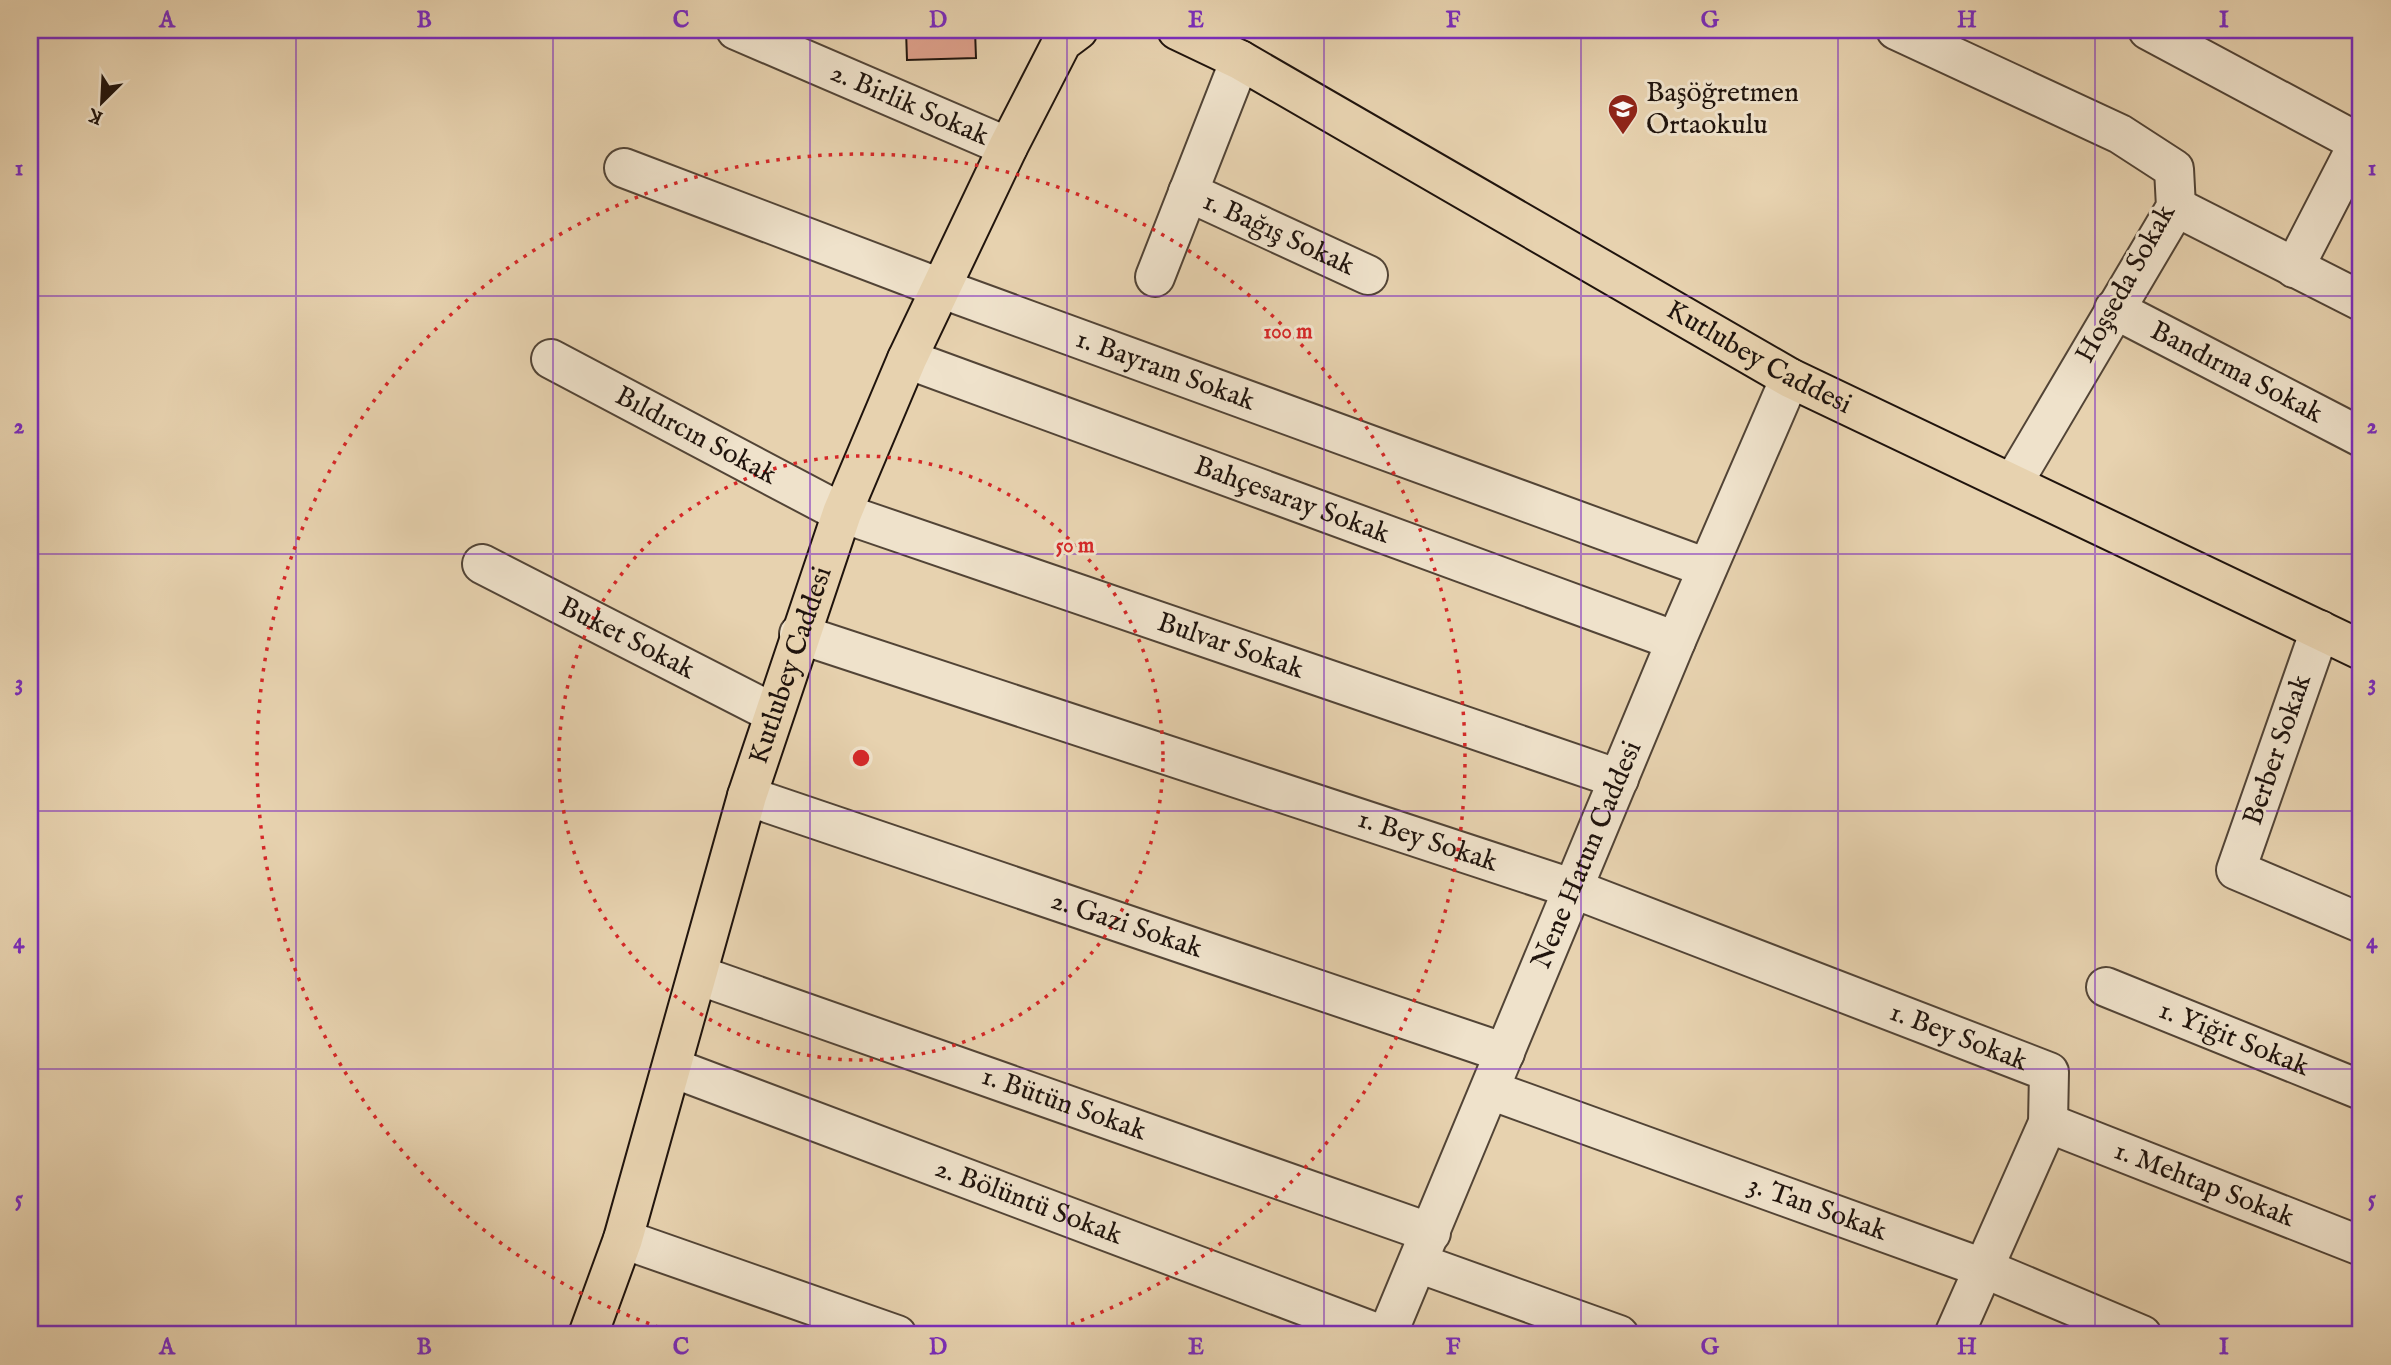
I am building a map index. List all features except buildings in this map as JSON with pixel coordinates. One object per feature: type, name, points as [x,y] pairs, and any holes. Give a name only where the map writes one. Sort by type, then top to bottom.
[{"type":"main road","name":"Kutlubey Caddesi","points":[[588,1335],[623,1239],[747,796],[799,634],[842,513],[906,359],[1008,147],[1062,42],[1078,30]]},
{"type":"main road","name":"Kutlubey Caddesi","points":[[1177,30],[1240,60],[1790,378],[2361,650]]},
{"type":"street","name":"2. Birlik Sokak","points":[[736,30],[1008,147]]},
{"type":"street","name":"Hoşseda Sokak","points":[[1896,30],[2120,134],[2174,169],[2176,207],[2113,309],[2013,484]]},
{"type":"street","points":[[2148,30],[2360,141],[2294,268]]},
{"type":"street","name":"1. Bağış Sokak","points":[[1155,277],[1240,60]]},
{"type":"street","name":"1. Bayram Sokak","points":[[624,168],[940,288],[1707,568]]},
{"type":"street","name":"1. Bağış Sokak","points":[[1188,192],[1368,275]]},
{"type":"street","points":[[2176,207],[2361,301]]},
{"type":"street","name":"Bandırma Sokak","points":[[2113,309],[2361,436]]},
{"type":"street","name":"Bıldırcın Sokak","points":[[551,359],[842,513]]},
{"type":"street","name":"Bahçesaray Sokak","points":[[906,359],[1676,641]]},
{"type":"street","name":"Nene Hatun Caddesi","points":[[1385,1335],[1424,1248],[1676,641],[1790,378]]},
{"type":"street","name":"Bulvar Sokak","points":[[842,513],[1619,779]]},
{"type":"street","name":"Buket Sokak","points":[[482,564],[773,713]]},
{"type":"street","name":"Berber Sokak","points":[[2320,630],[2236,870],[2361,923]]},
{"type":"street","name":"1. Bey Sokak","points":[[799,634],[1574,889],[2049,1072],[2048,1123]]},
{"type":"street","name":"2. Gazi Sokak","points":[[747,796],[1505,1054]]},
{"type":"street","name":"1. Bütün Sokak","points":[[698,975],[1424,1248],[1619,1335]]},
{"type":"street","name":"1. Yiğit Sokak","points":[[2106,987],[2361,1090]]},
{"type":"street","name":"2. Bölüntü Sokak","points":[[673,1068],[1385,1335]]},
{"type":"street","name":"3. Tan Sokak","points":[[1490,1090],[1983,1268],[2142,1335]]},
{"type":"street","points":[[1954,1335],[2048,1123]]},
{"type":"street","name":"1. Mehtap Sokak","points":[[2048,1123],[2361,1246]]},
{"type":"street","points":[[623,1239],[897,1335]]},
{"type":"place","name":"Başöğretmen Ortaokulu","points":[[1623,136]]}]
